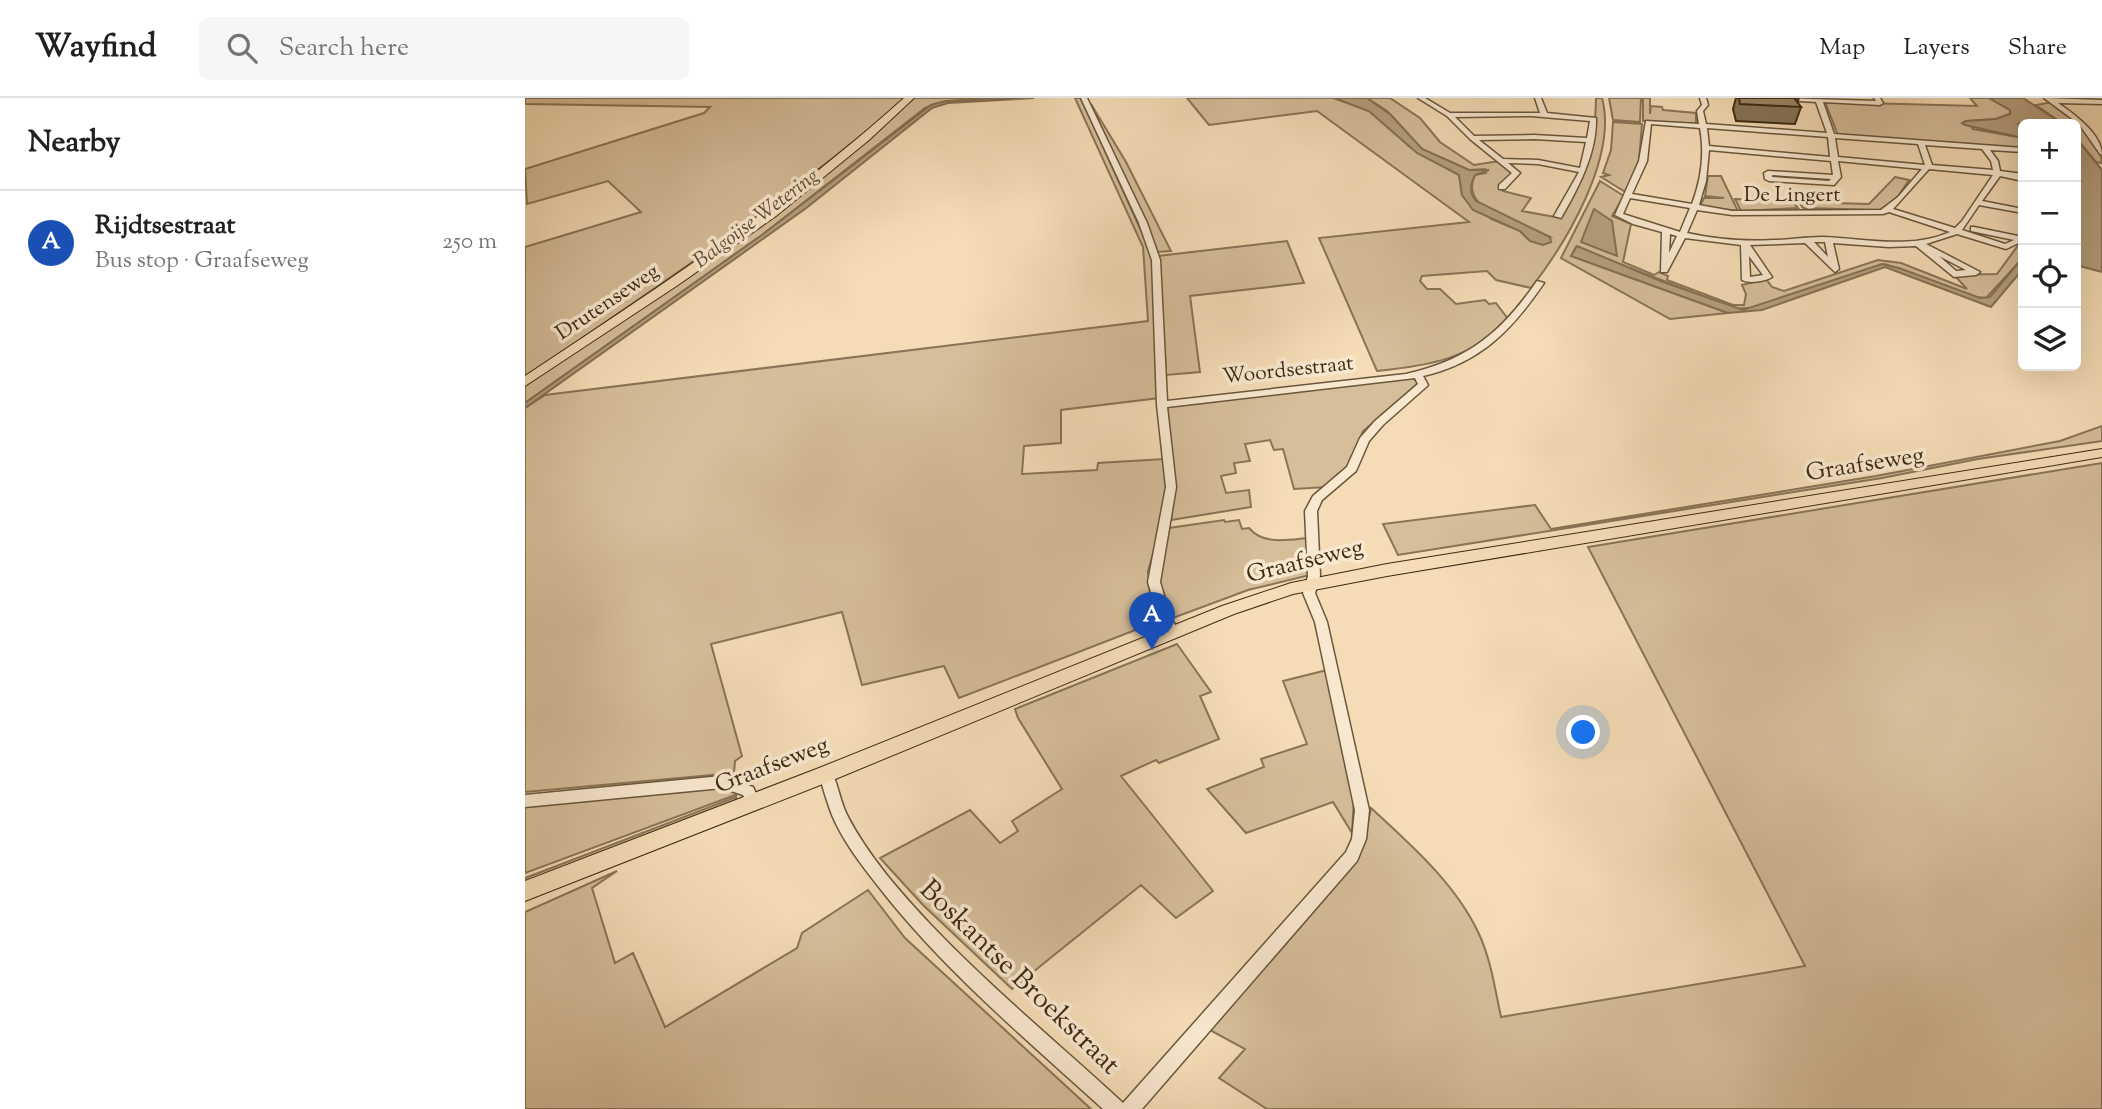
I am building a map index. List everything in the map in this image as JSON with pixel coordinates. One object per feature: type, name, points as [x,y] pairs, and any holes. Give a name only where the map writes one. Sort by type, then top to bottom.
[{"type":"main road","name":"Drutenseweg","points":[[525,382],[765,217],[838,162],[909,98]]},
{"type":"main road","name":"Graafseweg","points":[[525,891],[826,774],[1259,598],[1312,584],[2102,453]]},
{"type":"main road","name":"Graafseweg","points":[[525,898],[562,876]]},
{"type":"street","points":[[1084,98],[1153,247],[1171,487],[1154,582],[1164,616],[1173,632]]},
{"type":"street","points":[[1421,98],[1449,116],[1516,173]]},
{"type":"street","points":[[1430,98],[1436,106]]},
{"type":"street","points":[[1538,98],[1544,114]]},
{"type":"street","points":[[1666,231],[1664,270],[1695,208],[1705,175],[1705,126],[1700,111],[1705,105],[1703,98]]},
{"type":"street","points":[[1782,98],[1880,103],[1877,98]]},
{"type":"street","points":[[1818,99],[1832,136]]},
{"type":"street","points":[[2050,100],[2102,102]]},
{"type":"street","points":[[2050,100],[2081,123],[2102,153]]},
{"type":"street","points":[[1449,116],[1544,114],[1594,119],[1583,171],[1558,216]]},
{"type":"street","name":"De Lingert","points":[[1957,230],[1917,243],[1828,240],[1745,243],[1682,235],[1619,215],[1630,196],[1643,161],[1648,122],[2018,150]]},
{"type":"street","name":"De Lingert","points":[[1832,136],[1834,180]]},
{"type":"street","points":[[1472,138],[1591,140]]},
{"type":"street","points":[[1889,210],[1929,165],[1921,142]]},
{"type":"street","points":[[1957,230],[1970,219],[1979,199],[1993,185],[1998,173],[1997,164],[1984,147]]},
{"type":"street","name":"De Lingert","points":[[1706,148],[1929,165],[2018,176]]},
{"type":"street","points":[[1503,161],[1523,161],[1583,171]]},
{"type":"street","points":[[1502,187],[1523,161]]},
{"type":"street","name":"De Lingert","points":[[1768,173],[1834,180],[1771,181],[1768,173]]},
{"type":"street","name":"De Lingert","points":[[1630,196],[1740,213],[1802,210],[1873,214],[1889,210],[2007,247],[2018,242]]},
{"type":"street","points":[[1979,199],[2018,208]]},
{"type":"street","name":"De Lingert","points":[[1808,241],[1835,269],[1828,240]]},
{"type":"street","name":"De Lingert","points":[[1917,243],[1964,266],[1976,272],[1954,274],[1917,243]]},
{"type":"street","name":"Woordsestraat","points":[[1163,405],[1418,375],[1456,362],[1501,335],[1540,283]]},
{"type":"street","points":[[1130,1109],[1317,899],[1352,856],[1359,839],[1362,810],[1321,622],[1309,593],[1312,584],[1311,510],[1317,498],[1352,469],[1364,440],[1371,431],[1423,385],[1418,375]]},
{"type":"street","name":"Boskantse Broekstraat","points":[[826,774],[854,842],[903,904],[974,980],[1117,1109]]},
{"type":"street","points":[[525,801],[722,782],[748,791],[753,802]]},
{"type":"shaded area","points":[[525,98],[906,98],[767,208],[525,377],[525,247],[641,212],[608,181],[527,204],[525,169],[704,113],[710,107],[525,104]]},
{"type":"shaded area","points":[[913,98],[1007,98],[946,101],[925,108],[762,235],[525,403],[525,386],[673,285]]},
{"type":"shaded area","points":[[1034,98],[948,103],[932,108],[805,209],[525,408],[525,403],[762,235],[931,105],[946,101]]},
{"type":"shaded area","points":[[1075,98],[1081,98],[1152,255],[1159,398],[1061,410],[1061,443],[1024,446],[1022,474],[1097,470],[1098,463],[1164,459],[1164,516],[1148,571],[1150,594],[1159,621],[959,698],[944,666],[862,685],[842,612],[711,644],[742,756],[735,761],[734,773],[525,792],[525,408],[545,395],[1148,321],[1143,247]]},
{"type":"shaded area","points":[[1187,98],[1334,98],[1369,111],[1410,147],[1459,175],[1462,195],[1491,219],[1520,231],[1530,241],[1550,237],[1496,216],[1476,198],[1472,188],[1475,175],[1486,173],[1485,169],[1469,170],[1422,149],[1387,111],[1367,98],[1390,98],[1420,118],[1440,142],[1474,165],[1499,161],[1512,173],[1503,191],[1531,198],[1522,211],[1560,218],[1577,189],[1588,161],[1594,132],[1596,98],[1602,98],[1605,121],[1603,146],[1586,198],[1573,224],[1531,288],[1496,280],[1487,271],[1422,276],[1420,281],[1427,289],[1440,289],[1456,304],[1485,300],[1489,304],[1496,303],[1508,319],[1495,333],[1465,352],[1449,358],[1377,371],[1319,238],[1469,222],[1317,111],[1209,125]]},
{"type":"shaded area","points":[[1334,98],[1367,98],[1391,115],[1422,149],[1469,170],[1489,170],[1475,175],[1473,179],[1471,191],[1476,201],[1550,237],[1551,242],[1543,245],[1530,241],[1520,231],[1473,210],[1462,195],[1459,175],[1417,153],[1369,111]]},
{"type":"shaded area","points":[[1609,98],[1641,98],[1640,122],[1613,120]]},
{"type":"shaded area","points":[[1643,98],[1650,98],[1650,114],[1651,106],[1662,107],[1663,110],[1696,113],[1696,124],[1643,121]]},
{"type":"shaded area","points":[[1970,98],[1989,98],[2010,110],[2010,114],[1996,119],[1966,121],[1973,129],[2018,137],[2018,148],[1838,135],[1825,102],[1977,106]]},
{"type":"shaded area","points":[[1989,98],[2023,98],[2055,119],[2018,119],[2018,137],[1962,123],[1996,119],[2010,114],[2010,110]]},
{"type":"shaded area","points":[[2053,102],[2072,119],[2056,119],[2036,105]]},
{"type":"shaded area","points":[[1091,104],[1126,162],[1171,251],[1157,252]]},
{"type":"shaded area","points":[[1613,122],[1642,124],[1639,161],[1627,193],[1601,177],[1609,175],[1603,173],[1611,150]]},
{"type":"shaded area","points":[[2081,129],[2100,155],[2102,163],[2096,162],[2081,144]]},
{"type":"shaded area","points":[[2081,144],[2102,170],[2102,272],[2081,266]]},
{"type":"shaded area","points":[[1708,176],[1721,176],[1738,211],[1700,206],[1704,198],[1724,198],[1705,196]]},
{"type":"shaded area","points":[[1895,177],[1909,180],[1895,201],[1879,210],[1803,208],[1799,202],[1869,204]]},
{"type":"shaded area","points":[[1600,181],[1624,196],[1612,216],[1631,224],[1623,262],[1654,275],[1659,272],[1668,276],[1667,280],[1733,305],[1744,305],[1746,294],[1742,285],[1766,279],[1772,287],[1784,291],[1878,260],[1901,263],[1967,289],[1954,275],[1997,274],[2018,245],[2018,263],[1986,298],[1973,297],[1885,264],[1758,307],[1736,309],[1576,247],[1571,256],[1728,313],[1670,319],[1561,258]]},
{"type":"shaded area","points":[[1735,199],[1792,201],[1798,208],[1741,211]]},
{"type":"shaded area","points":[[1594,209],[1612,221],[1617,256],[1581,242]]},
{"type":"shaded area","points":[[1287,241],[1304,283],[1190,296],[1200,372],[1166,375],[1158,256]]},
{"type":"shaded area","points":[[1577,246],[1663,282],[1743,310],[1882,264],[1980,298],[1990,297],[2018,263],[2018,275],[1991,307],[1885,267],[1762,310],[1728,313],[1571,256]]},
{"type":"shaded area","points":[[1413,378],[1419,384],[1363,431],[1350,466],[1327,487],[1294,489],[1283,449],[1274,450],[1270,440],[1245,444],[1250,461],[1234,463],[1236,473],[1221,476],[1226,493],[1249,490],[1251,507],[1171,520],[1175,485],[1167,406]]},
{"type":"shaded area","points":[[2102,426],[2102,441],[1398,555],[1383,524],[1535,505],[1551,529],[1876,476],[2060,441]]},
{"type":"shaded area","points":[[2102,463],[2102,1109],[1267,1109],[1219,1078],[1245,1049],[1208,1029],[1362,849],[1371,808],[1431,866],[1458,898],[1487,954],[1501,1017],[1805,966],[1588,547]]},
{"type":"shaded area","points":[[1239,520],[1242,529],[1249,528],[1268,539],[1307,538],[1310,575],[1248,590],[1173,618],[1158,578],[1169,528]]},
{"type":"shaded area","points":[[1177,644],[1211,692],[1200,696],[1219,739],[1159,763],[1156,760],[1121,776],[1213,891],[1176,918],[1141,885],[1012,989],[923,905],[880,858],[970,810],[1000,843],[1018,831],[1012,821],[1062,789],[1015,709]]},
{"type":"shaded area","points":[[1327,670],[1354,798],[1352,833],[1333,802],[1246,833],[1207,789],[1264,767],[1261,759],[1307,744],[1283,681]]},
{"type":"shaded area","points":[[711,785],[738,790],[738,794],[525,873],[525,806]]},
{"type":"shaded area","points":[[736,797],[736,801],[525,887],[525,878]]},
{"type":"shaded area","points":[[617,871],[592,888],[615,963],[633,953],[665,1027],[797,948],[802,933],[868,890],[905,938],[1091,1109],[525,1109],[525,912]]},
{"type":"building","points":[[1739,98],[1794,98],[1801,107],[1740,104]]},
{"type":"place","name":"Rijdtsestraat","points":[[1152,650]]},
{"type":"water label","name":"Balgoijse Wetering","points":[[757,219]]}]
